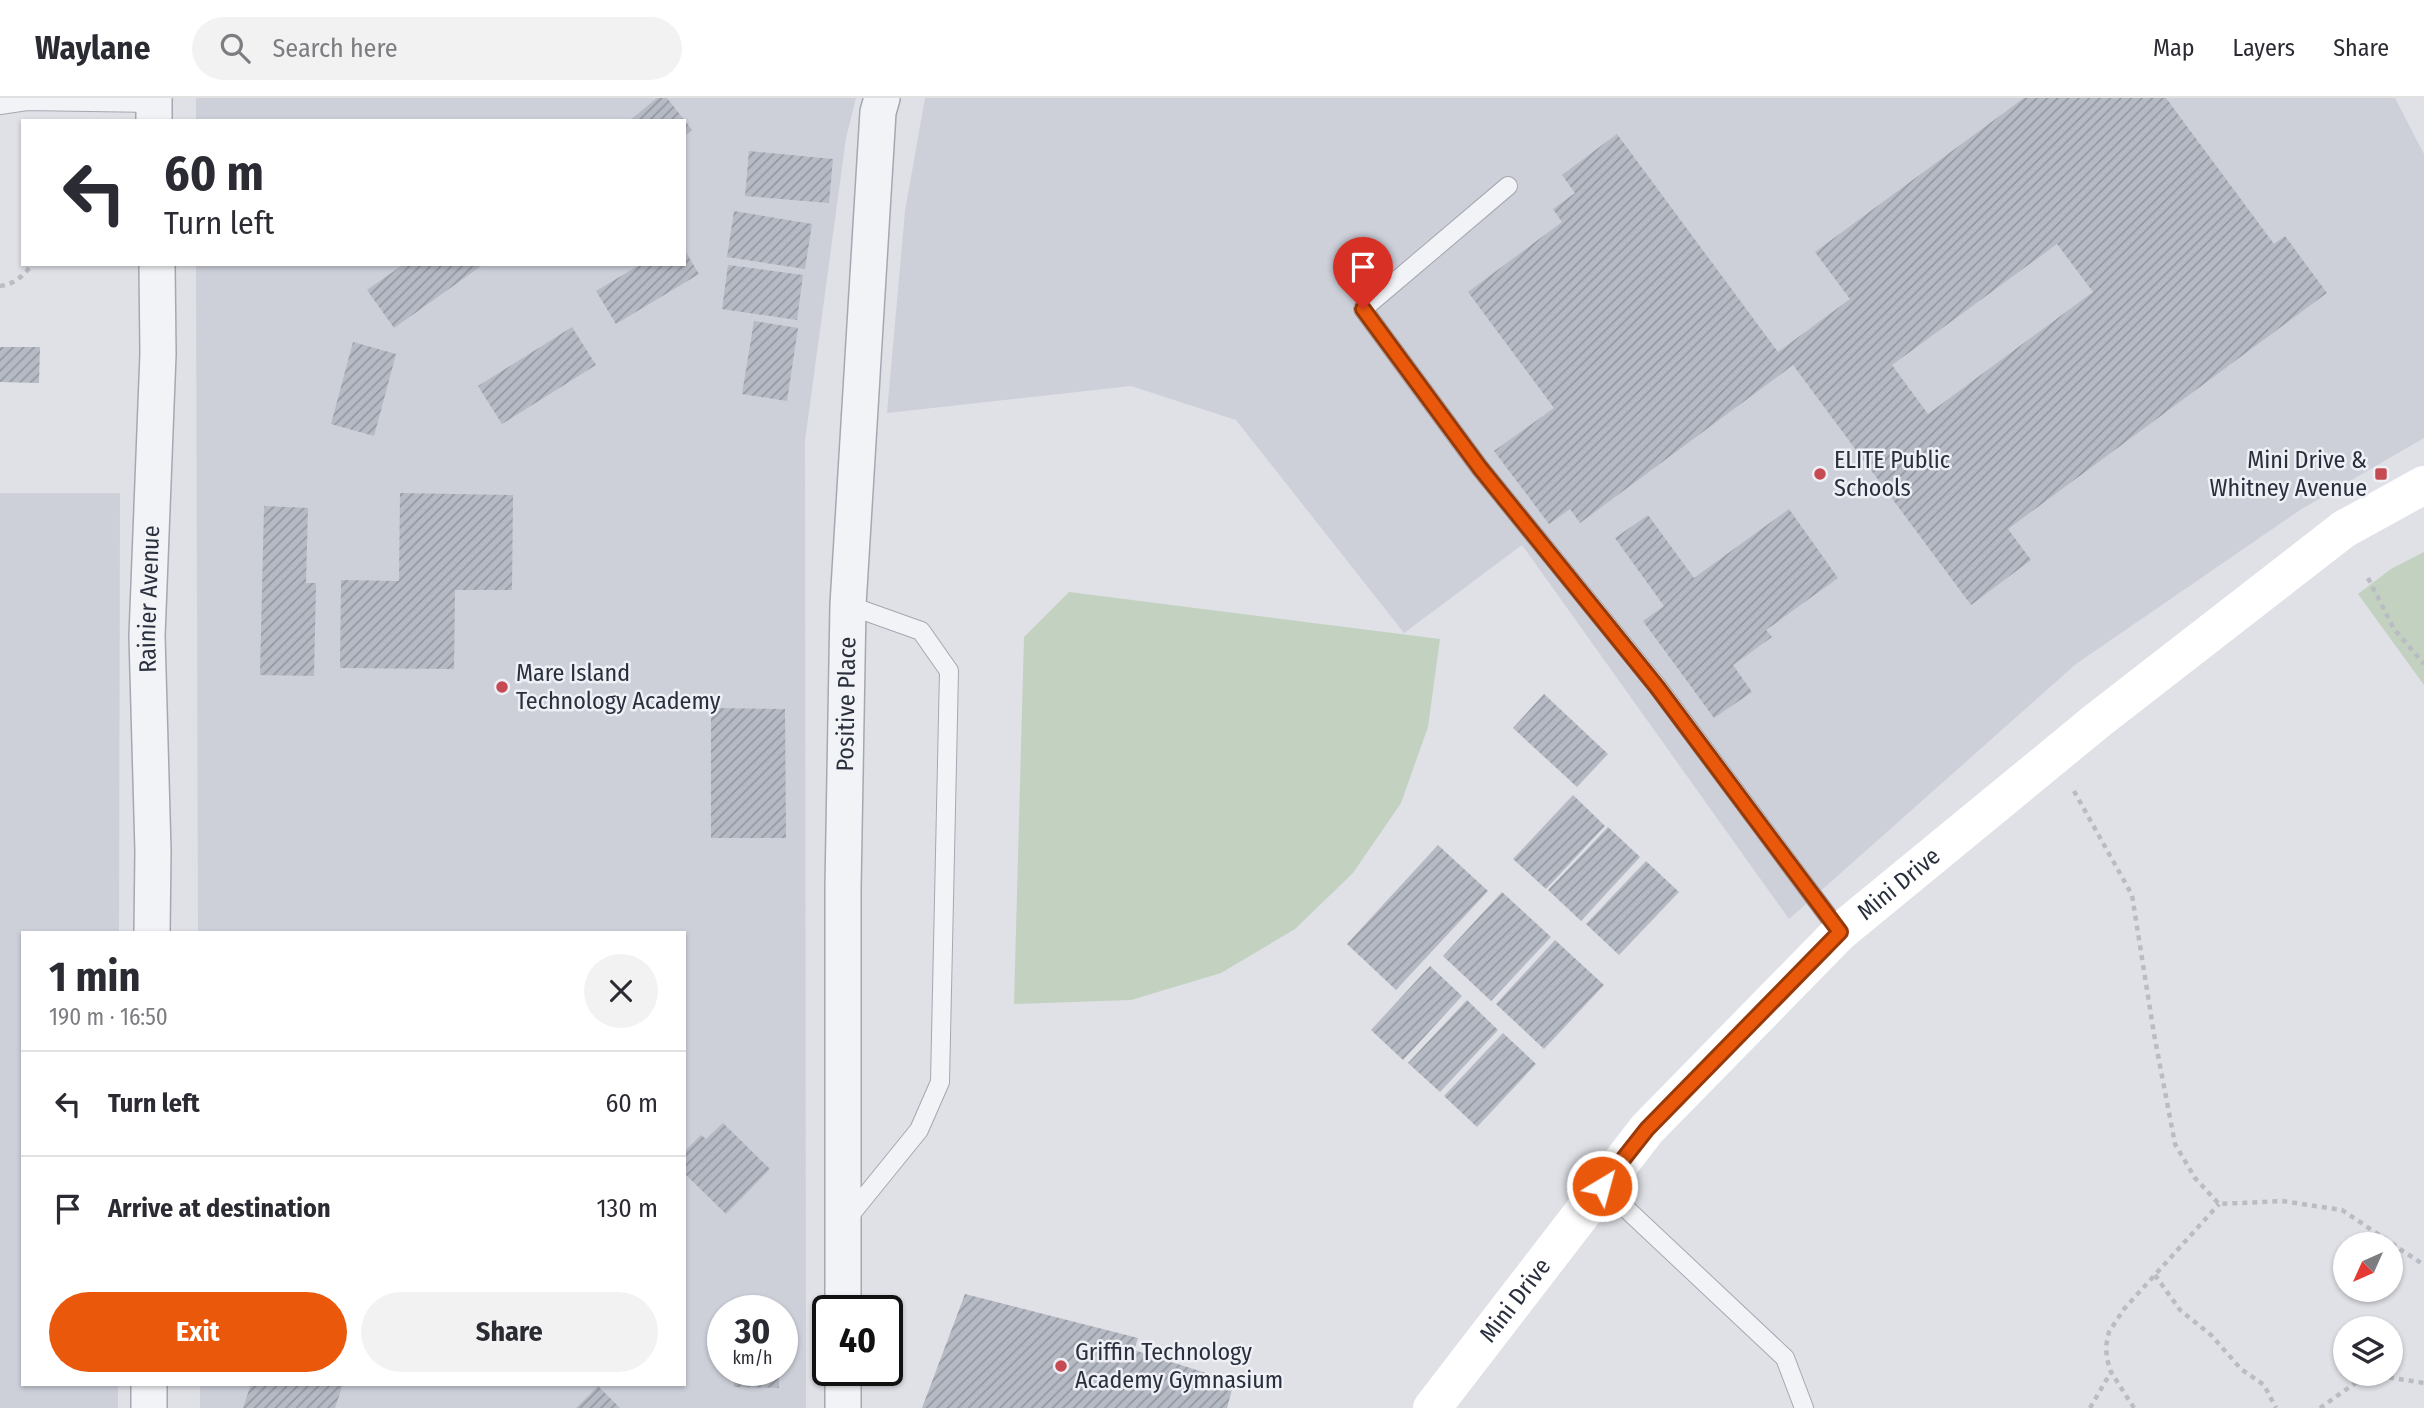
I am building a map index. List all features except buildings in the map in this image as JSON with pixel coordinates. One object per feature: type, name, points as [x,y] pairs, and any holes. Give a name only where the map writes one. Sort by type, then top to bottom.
[{"type":"street","name":"Positive Place","points":[[844,1295],[843,888],[848,605],[878,112],[882,98]]},
{"type":"street","name":"Rainier Avenue","points":[[152,931],[153,851],[147,636],[158,354],[157,266]]},
{"type":"street","name":"Mini Drive","points":[[1432,1408],[1647,1129],[1840,932],[2098,720],[2344,529],[2424,485]]},
{"type":"street","points":[[149,1386],[149,1408]]},
{"type":"street","points":[[843,1386],[843,1408]]},
{"type":"lane","points":[[0,106],[27,101],[154,107]]},
{"type":"lane","points":[[1508,186],[1363,309],[1480,468],[1657,687],[1840,932]]},
{"type":"lane","points":[[844,1222],[919,1130],[940,1082],[949,671],[921,631],[848,605]]},
{"type":"lane","points":[[1602,1186],[1785,1358],[1804,1408]]},
{"type":"path","points":[[0,286],[5,286],[25,274],[31,266]]},
{"type":"path","points":[[2368,578],[2395,629],[2424,664]]},
{"type":"path","points":[[2074,791],[2132,895],[2175,1144],[2195,1178],[2219,1204]]},
{"type":"path","points":[[2134,1408],[2111,1372],[2106,1346],[2109,1332],[2114,1321],[2219,1204],[2282,1201],[2342,1210],[2424,1265]]},
{"type":"path","points":[[2155,1275],[2180,1310],[2211,1335],[2241,1369],[2264,1385],[2276,1408]]},
{"type":"path","points":[[2090,1408],[2111,1372]]},
{"type":"path","points":[[2320,1408],[2368,1374],[2424,1383]]},
{"type":"shaded area","name":"Mare Island Technology Academy","points":[[196,98],[856,98],[846,138],[805,441],[806,1408],[200,1408],[200,1386],[686,1386],[686,931],[198,931],[196,266],[686,266],[686,119],[196,119]]},
{"type":"shaded area","name":"ELITE Public Schools","points":[[925,98],[2395,98],[2424,154],[2424,438],[2300,510],[2076,664],[1789,919],[1522,545],[1404,633],[1236,420],[1131,386],[887,413],[905,211]]},
{"type":"shaded area","points":[[0,493],[120,493],[119,931],[21,931],[21,1386],[118,1386],[118,1408],[0,1408]]},
{"type":"green space","points":[[2424,552],[2424,685],[2358,594],[2391,569]]},
{"type":"green space","points":[[1069,592],[1440,639],[1428,727],[1401,803],[1353,873],[1295,929],[1221,973],[1131,1000],[1014,1004],[1024,637]]},
{"type":"place","name":"ELITE Public Schools","points":[[1820,474]]},
{"type":"place","name":"Mini Drive & Whitney Avenue","points":[[2381,474]]},
{"type":"place","name":"Mare Island Technology Academy","points":[[502,687]]},
{"type":"place","name":"Griffin Technology Academy Gymnasium","points":[[1061,1366]]},
{"type":"route","points":[[1363,309],[1480,468],[1657,687],[1840,932],[1647,1129],[1602,1186]]}]
